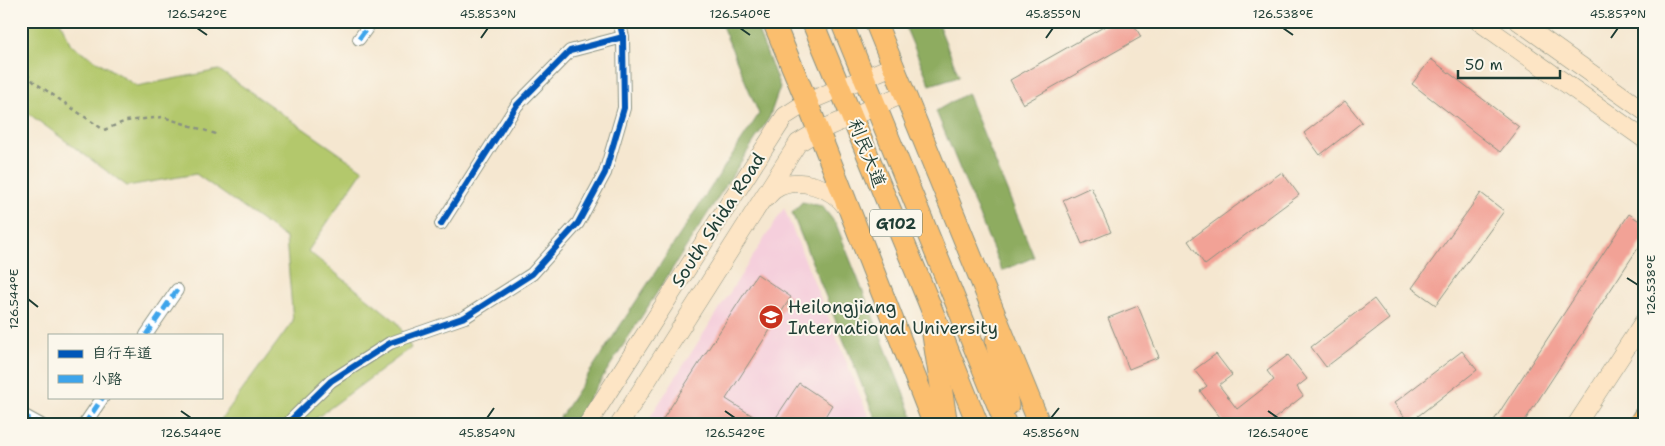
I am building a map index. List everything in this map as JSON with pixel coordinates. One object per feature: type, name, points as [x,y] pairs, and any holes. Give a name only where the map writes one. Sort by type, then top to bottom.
[{"type":"highway","points":[[773,21],[807,102],[934,425]]},
{"type":"highway","name":"利民大道","points":[[812,21],[978,425]]},
{"type":"highway","name":"利民大道","points":[[841,21],[1006,425]]},
{"type":"highway","points":[[875,21],[1040,425]]},
{"type":"highway","points":[[927,298],[947,425]]},
{"type":"highway","points":[[989,300],[1011,425]]},
{"type":"highway","points":[[1639,425],[1644,417]]},
{"type":"main road","points":[[1478,21],[1644,139]]},
{"type":"main road","points":[[1518,21],[1644,111]]},
{"type":"main road","name":"South Shida Road","points":[[587,425],[785,116],[807,102],[893,66]]},
{"type":"main road","name":"South Shida Road","points":[[618,425],[798,143],[818,131],[904,94]]},
{"type":"main road","points":[[756,207],[774,190],[783,186],[803,184],[829,191],[837,196],[850,212]]},
{"type":"main road","points":[[1576,425],[1644,321]]},
{"type":"street","points":[[359,39],[372,21]]},
{"type":"street","points":[[289,425],[292,419],[332,381],[390,343],[465,317],[532,274],[578,224],[605,173],[624,108],[623,37],[620,21]]},
{"type":"street","points":[[441,224],[516,105],[570,51],[623,37]]},
{"type":"street","points":[[147,334],[177,290]]},
{"type":"street","points":[[84,425],[102,398]]},
{"type":"street","points":[[21,414],[41,425]]},
{"type":"path","points":[[21,68],[34,82],[104,130],[126,121],[163,117],[216,134]]},
{"type":"shaded area","name":"Heilongjiang International University","points":[[784,208],[872,425],[645,425]]},
{"type":"green space","points":[[21,21],[60,21],[71,45],[137,86],[219,70],[363,170],[308,251],[397,322],[411,348],[307,425],[217,425],[293,321],[286,238],[196,174],[127,186],[21,108]]},
{"type":"green space","points":[[720,21],[754,21],[780,87],[769,118],[572,425],[555,425],[759,114]]},
{"type":"green space","points":[[903,21],[937,21],[959,76],[930,85]]},
{"type":"green space","points":[[967,93],[1034,257],[1002,271],[936,111]]},
{"type":"green space","points":[[802,202],[822,206],[836,224],[916,425],[878,425],[792,213]]},
{"type":"building","points":[[1114,21],[1132,21],[1141,37],[1023,104],[1010,80]]},
{"type":"building","points":[[1431,59],[1519,127],[1500,152],[1412,84]]},
{"type":"building","points":[[1345,101],[1362,122],[1320,155],[1304,133]]},
{"type":"building","points":[[1282,172],[1299,195],[1205,265],[1188,241]]},
{"type":"building","points":[[1091,187],[1111,232],[1082,244],[1063,200]]},
{"type":"building","points":[[1481,193],[1504,211],[1436,305],[1412,288]]},
{"type":"building","points":[[1629,214],[1644,224],[1644,239],[1522,425],[1491,425]]},
{"type":"building","points":[[757,274],[791,297],[726,399],[767,425],[659,425]]},
{"type":"building","points":[[1374,299],[1389,319],[1326,367],[1311,347]]},
{"type":"building","points":[[1138,306],[1159,357],[1129,369],[1108,318]]},
{"type":"building","points":[[1462,351],[1477,370],[1409,423],[1394,403]]},
{"type":"building","points":[[1216,354],[1232,375],[1219,385],[1237,409],[1274,380],[1267,371],[1288,355],[1307,379],[1297,387],[1303,396],[1266,425],[1226,425],[1200,391],[1207,386],[1194,370]]},
{"type":"building","points":[[799,383],[832,405],[820,425],[771,425]]},
{"type":"marked path","points":[[359,39],[372,21]]},
{"type":"marked path","points":[[147,334],[177,290]]},
{"type":"marked path","points":[[84,425],[102,398]]},
{"type":"marked path","points":[[21,414],[41,425]]},
{"type":"cycle path","points":[[289,425],[292,419],[331,381],[390,343],[465,317],[532,274],[578,223],[605,173],[624,108],[623,37],[619,21]]},
{"type":"cycle path","points":[[441,224],[517,105],[570,51],[623,37]]},
{"type":"place","name":"Heilongjiang International University","points":[[771,317]]}]
